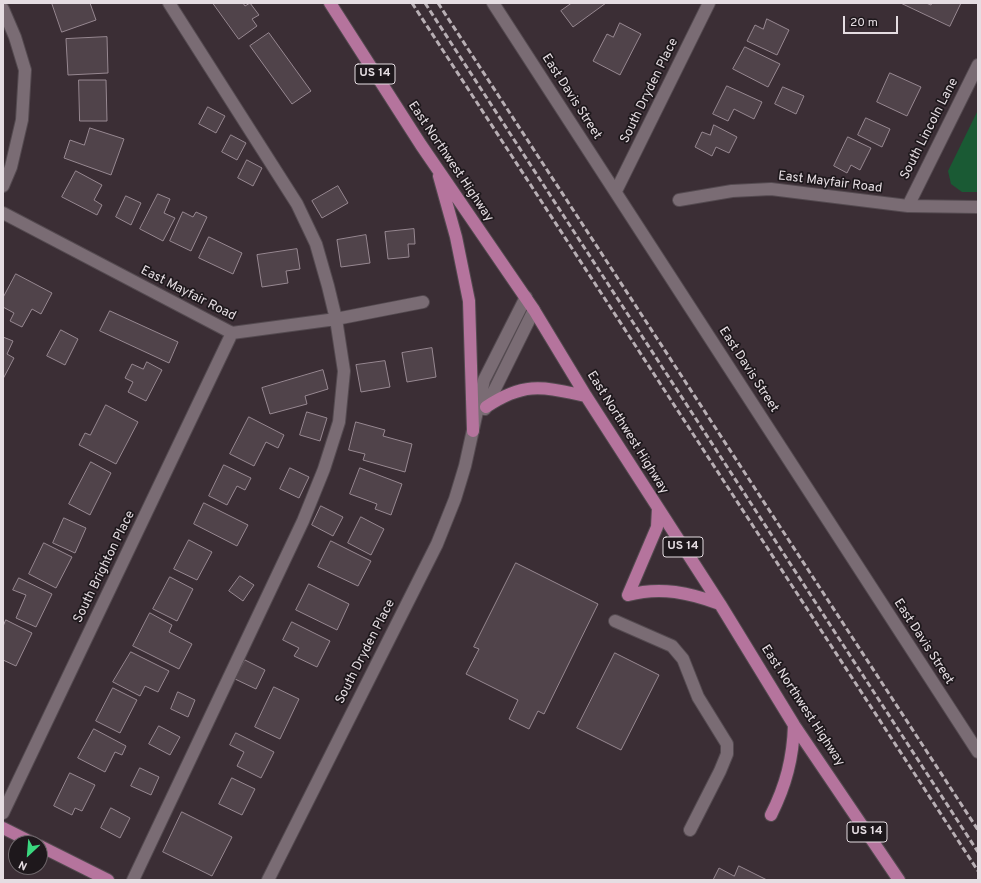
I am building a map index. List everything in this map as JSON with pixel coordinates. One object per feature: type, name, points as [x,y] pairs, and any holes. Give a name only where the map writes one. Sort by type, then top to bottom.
[{"type":"main road","name":"East Northwest Highway","points":[[330,3],[436,168],[526,297],[586,396],[720,604],[794,724],[899,880]]},
{"type":"main road","points":[[436,168],[456,237],[469,301],[473,431]]},
{"type":"main road","points":[[486,407],[504,395],[539,387],[586,396]]},
{"type":"main road","points":[[658,508],[657,527],[628,595],[642,591],[674,591],[693,594],[720,604]]},
{"type":"main road","points":[[771,815],[783,791],[789,771],[793,747],[794,724]]},
{"type":"main road","points":[[3,828],[17,835]]},
{"type":"main road","points":[[48,850],[108,880]]},
{"type":"street","points":[[133,880],[303,522],[324,469],[339,422],[344,371],[336,319],[316,244],[297,204],[169,3]]},
{"type":"street","name":"East Davis Street","points":[[493,3],[978,752]]},
{"type":"street","name":"South Dryden Place","points":[[616,191],[709,3]]},
{"type":"street","points":[[3,9],[15,37],[25,70],[22,120],[11,167],[3,186]]},
{"type":"street","name":"South Lincoln Lane","points":[[908,206],[978,65]]},
{"type":"street","name":"East Mayfair Road","points":[[679,200],[732,191],[771,189],[908,206],[978,207]]},
{"type":"street","name":"East Mayfair Road","points":[[3,213],[232,333],[336,319],[423,302]]},
{"type":"street","name":"South Dryden Place","points":[[268,880],[437,544],[463,474],[484,380],[526,297]]},
{"type":"street","name":"South Dryden Place","points":[[473,431],[534,310]]},
{"type":"street","name":"South Brighton Place","points":[[3,813],[232,333]]},
{"type":"street","points":[[615,621],[672,646],[683,659],[698,697],[727,744],[727,754],[720,771],[690,830]]},
{"type":"green space","points":[[978,110],[978,192],[962,192],[951,184],[948,171]]},
{"type":"building","points":[[52,3],[90,3],[96,20],[62,32]]},
{"type":"building","points":[[213,3],[243,3],[245,6],[250,3],[259,15],[252,19],[257,26],[239,39]]},
{"type":"building","points":[[572,3],[606,3],[573,27],[561,11]]},
{"type":"building","points":[[901,3],[926,3],[931,5],[932,3],[961,3],[950,26]]},
{"type":"building","points":[[767,19],[789,30],[777,55],[747,41],[755,25],[763,29]]},
{"type":"building","points":[[620,23],[641,34],[620,75],[593,61],[607,34],[613,37]]},
{"type":"building","points":[[269,33],[311,91],[292,104],[250,46]]},
{"type":"building","points":[[107,37],[108,73],[68,75],[66,39]]},
{"type":"building","points":[[745,47],[780,64],[768,87],[733,69]]},
{"type":"building","points":[[890,73],[921,87],[907,116],[877,102]]},
{"type":"building","points":[[79,80],[106,80],[107,121],[80,121]]},
{"type":"building","points":[[727,86],[762,102],[754,119],[734,109],[728,121],[713,114]]},
{"type":"building","points":[[783,87],[804,96],[796,114],[775,104]]},
{"type":"building","points":[[208,107],[225,116],[216,133],[199,124]]},
{"type":"building","points":[[866,118],[890,129],[882,147],[858,135]]},
{"type":"building","points":[[714,125],[737,137],[729,153],[716,147],[712,156],[695,147],[702,132],[710,135]]},
{"type":"building","points":[[90,128],[124,139],[111,175],[64,158],[70,140],[84,145]]},
{"type":"building","points":[[231,135],[246,143],[237,160],[222,152]]},
{"type":"building","points":[[848,137],[871,148],[860,170],[851,165],[847,173],[834,166]]},
{"type":"building","points":[[247,160],[262,168],[253,186],[238,178]]},
{"type":"building","points":[[76,171],[102,185],[94,200],[102,205],[97,215],[62,197]]},
{"type":"building","points":[[338,186],[348,203],[322,218],[312,201]]},
{"type":"building","points":[[158,194],[170,199],[164,213],[175,218],[163,241],[140,229]]},
{"type":"building","points":[[126,196],[141,203],[131,225],[116,217]]},
{"type":"building","points":[[183,212],[193,217],[196,212],[207,217],[191,251],[170,241]]},
{"type":"building","points":[[414,229],[415,244],[408,244],[409,257],[388,259],[385,232]]},
{"type":"building","points":[[366,235],[370,263],[341,267],[337,240]]},
{"type":"building","points":[[209,237],[242,253],[233,274],[199,258]]},
{"type":"building","points":[[297,249],[300,269],[286,271],[288,283],[262,287],[257,255]]},
{"type":"building","points":[[16,274],[52,293],[41,314],[32,309],[22,327],[10,321],[14,313],[3,307],[3,298]]},
{"type":"building","points":[[110,311],[178,342],[169,363],[100,331]]},
{"type":"building","points":[[61,330],[78,339],[65,365],[47,356]]},
{"type":"building","points":[[3,337],[13,341],[7,354],[14,358],[3,379]]},
{"type":"building","points":[[432,348],[436,377],[407,382],[402,353]]},
{"type":"building","points":[[385,361],[390,387],[361,392],[356,365]]},
{"type":"building","points":[[147,362],[162,370],[146,401],[128,392],[133,382],[125,378],[132,364],[143,369]]},
{"type":"building","points":[[323,370],[328,389],[305,396],[307,404],[270,414],[262,388]]},
{"type":"building","points":[[106,405],[138,422],[116,464],[79,445],[85,433],[90,435]]},
{"type":"building","points":[[307,412],[327,418],[320,441],[300,435]]},
{"type":"building","points":[[249,417],[284,435],[278,448],[266,442],[254,466],[230,454]]},
{"type":"building","points":[[356,422],[385,430],[383,436],[412,444],[405,472],[363,460],[365,454],[349,450]]},
{"type":"building","points":[[91,462],[111,473],[90,515],[69,504]]},
{"type":"building","points":[[224,465],[251,478],[245,490],[237,486],[227,505],[209,496]]},
{"type":"building","points":[[290,468],[309,477],[299,498],[280,489]]},
{"type":"building","points":[[360,468],[402,484],[391,515],[375,509],[377,504],[350,494]]},
{"type":"building","points":[[204,503],[248,525],[237,546],[194,524]]},
{"type":"building","points":[[321,506],[343,517],[333,536],[312,525]]},
{"type":"building","points":[[361,517],[384,529],[371,555],[348,543]]},
{"type":"building","points":[[64,518],[86,528],[75,553],[53,543]]},
{"type":"building","points":[[189,540],[212,552],[197,580],[174,569]]},
{"type":"building","points":[[331,541],[371,561],[358,586],[318,567]]},
{"type":"building","points":[[44,543],[72,557],[56,588],[29,574]]},
{"type":"building","points":[[516,563],[598,604],[544,714],[538,711],[529,729],[509,719],[518,700],[466,674],[479,649],[474,647]]},
{"type":"building","points":[[240,576],[254,585],[243,601],[229,591]]},
{"type":"building","points":[[170,577],[193,589],[177,621],[153,609]]},
{"type":"building","points":[[19,578],[52,594],[36,627],[16,618],[26,595],[13,590]]},
{"type":"building","points":[[309,584],[349,604],[337,630],[296,610]]},
{"type":"building","points":[[150,613],[172,625],[169,632],[192,644],[179,669],[133,646]]},
{"type":"building","points":[[6,620],[32,633],[16,666],[3,660],[3,627]]},
{"type":"building","points":[[292,622],[330,641],[317,667],[294,656],[299,648],[283,640]]},
{"type":"building","points":[[131,652],[169,671],[158,692],[145,686],[140,696],[113,682]]},
{"type":"building","points":[[615,653],[659,675],[621,750],[577,728]]},
{"type":"building","points":[[245,660],[265,670],[256,689],[235,679]]},
{"type":"building","points":[[274,687],[299,699],[280,739],[255,727]]},
{"type":"building","points":[[113,688],[137,700],[120,733],[96,721]]},
{"type":"building","points":[[178,692],[195,700],[188,717],[171,709]]},
{"type":"building","points":[[159,726],[180,737],[170,755],[149,744]]},
{"type":"building","points":[[94,729],[126,746],[122,755],[115,752],[105,772],[78,758]]},
{"type":"building","points":[[236,733],[274,752],[261,778],[237,766],[244,752],[230,745]]},
{"type":"building","points":[[140,768],[159,777],[151,795],[131,786]]},
{"type":"building","points":[[70,773],[95,785],[82,811],[75,808],[72,815],[54,806]]},
{"type":"building","points":[[232,778],[255,789],[242,815],[219,804]]},
{"type":"building","points":[[111,808],[130,818],[120,838],[101,828]]},
{"type":"building","points":[[182,812],[232,837],[212,876],[163,852]]},
{"type":"building","points":[[739,866],[767,880],[713,880],[719,868],[734,876]]},
{"type":"railway","points":[[412,3],[978,871]]},
{"type":"railway","points":[[425,3],[978,852]]},
{"type":"railway","points":[[438,3],[978,830]]}]
